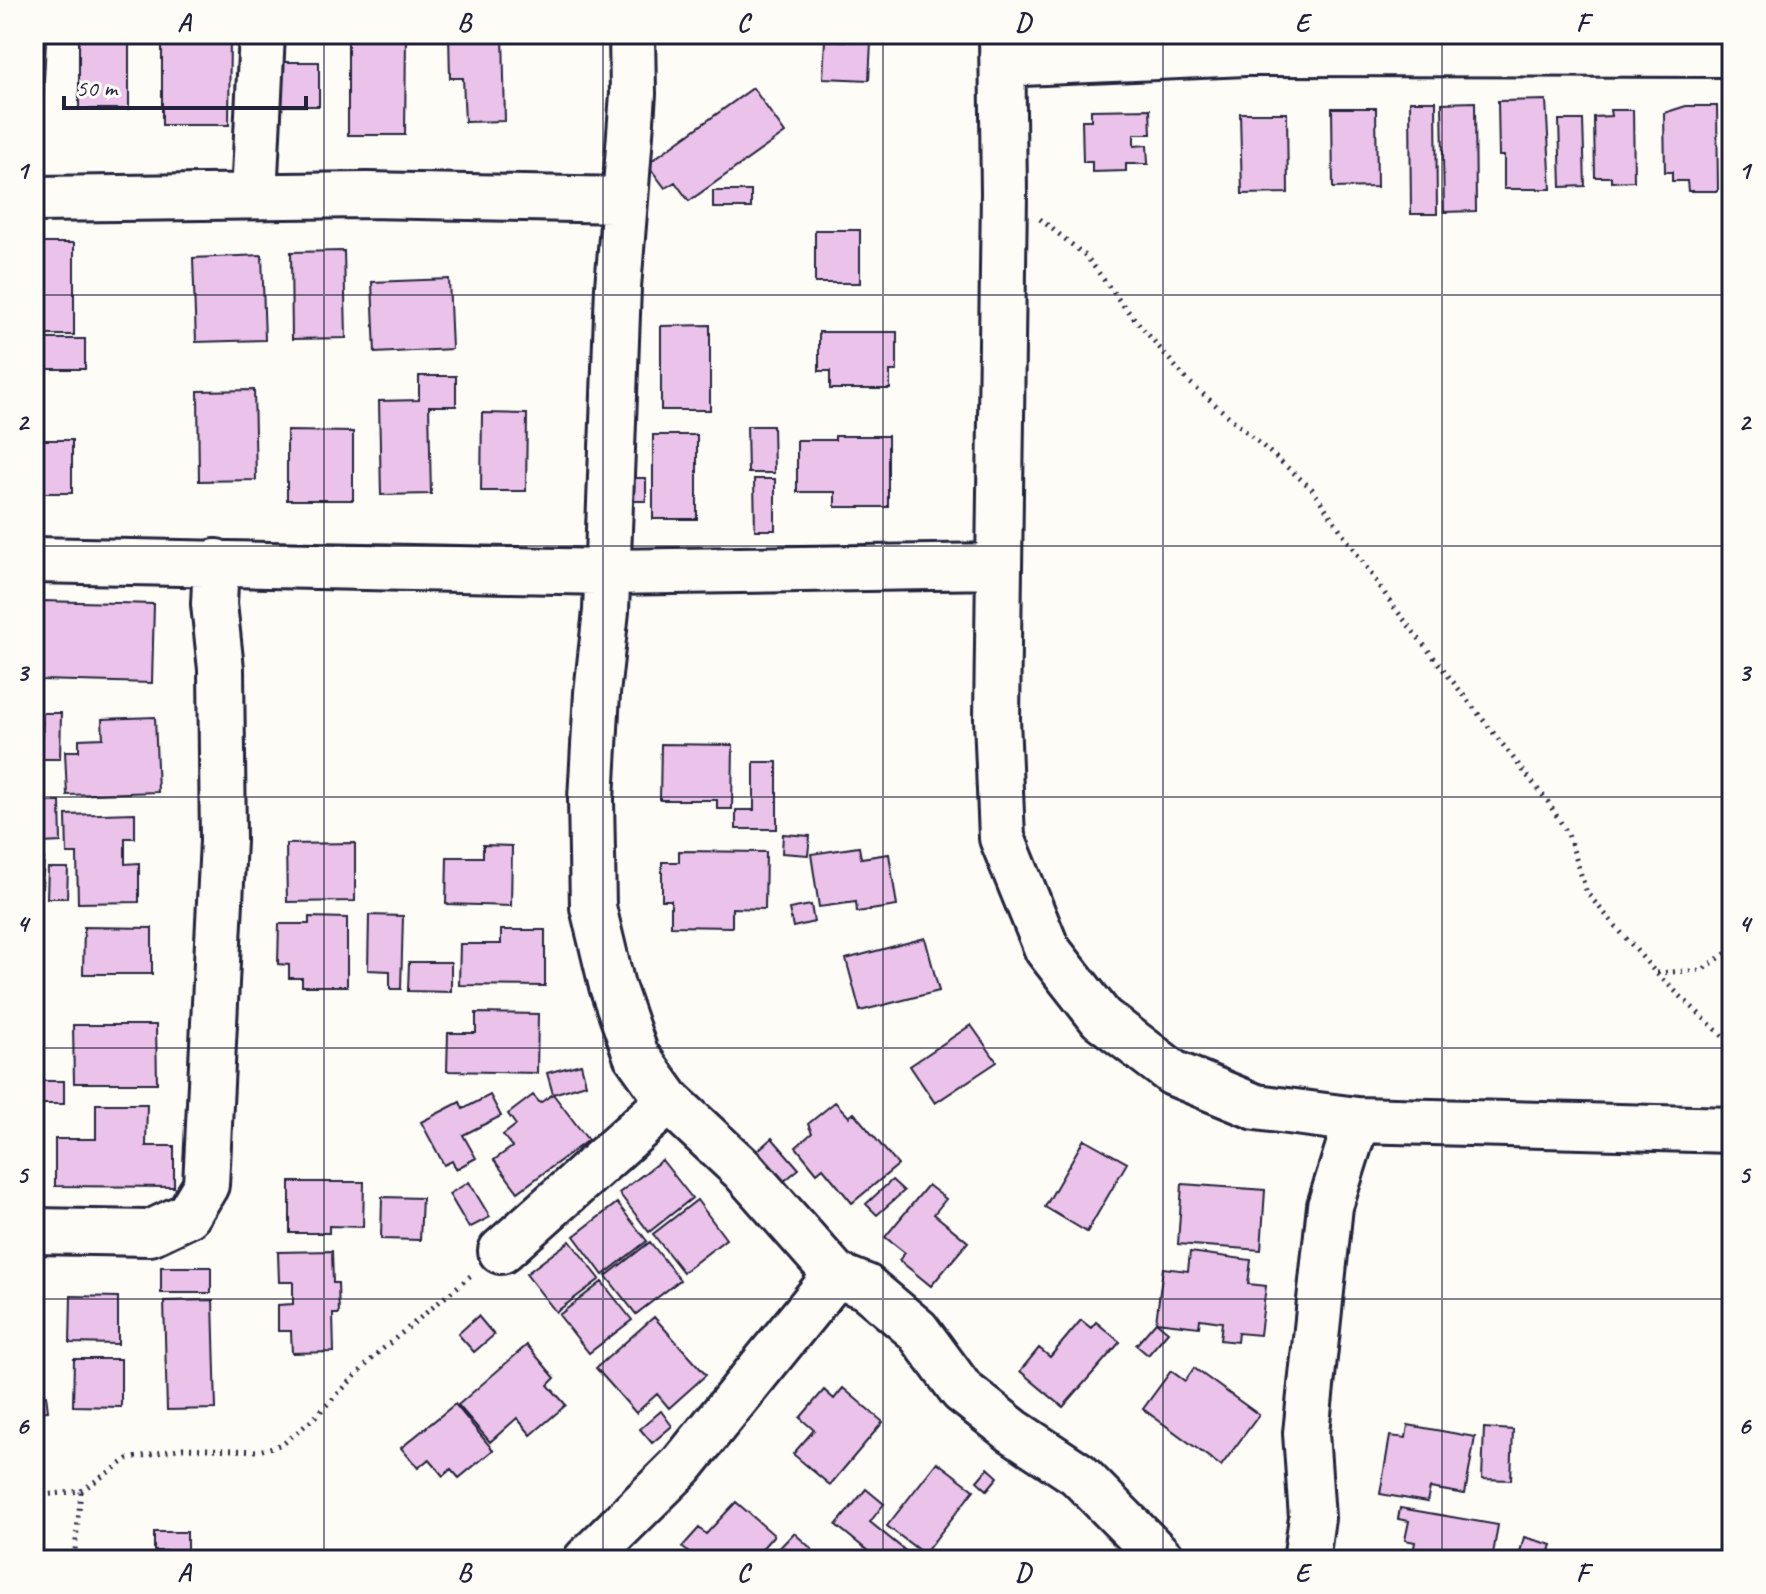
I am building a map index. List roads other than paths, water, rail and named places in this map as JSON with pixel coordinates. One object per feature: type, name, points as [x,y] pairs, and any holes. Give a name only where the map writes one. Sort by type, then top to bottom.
[{"type":"street","points":[[254,196],[262,34]]},
{"type":"street","points":[[632,34],[633,94],[618,287],[607,572],[591,799],[593,907],[612,986],[636,1055],[669,1101],[743,1170],[836,1275],[866,1287],[917,1330],[962,1391],[1013,1431],[1078,1474],[1163,1560]]},
{"type":"street","points":[[1732,54],[1003,49],[997,719],[1002,838],[1047,949],[1101,1018],[1173,1073],[1256,1107],[1357,1120],[1732,1130]]},
{"type":"street","points":[[34,199],[254,196],[625,200]]},
{"type":"street","points":[[34,560],[607,572],[998,566]]},
{"type":"street","points":[[34,1231],[150,1233],[188,1215],[206,1185],[223,841],[221,669],[214,604],[216,562]]},
{"type":"street","points":[[501,1251],[669,1101]]},
{"type":"street","points":[[1306,1560],[1312,1518],[1306,1433],[1330,1206],[1357,1120]]},
{"type":"street","points":[[600,1556],[682,1465],[836,1275]]}]
